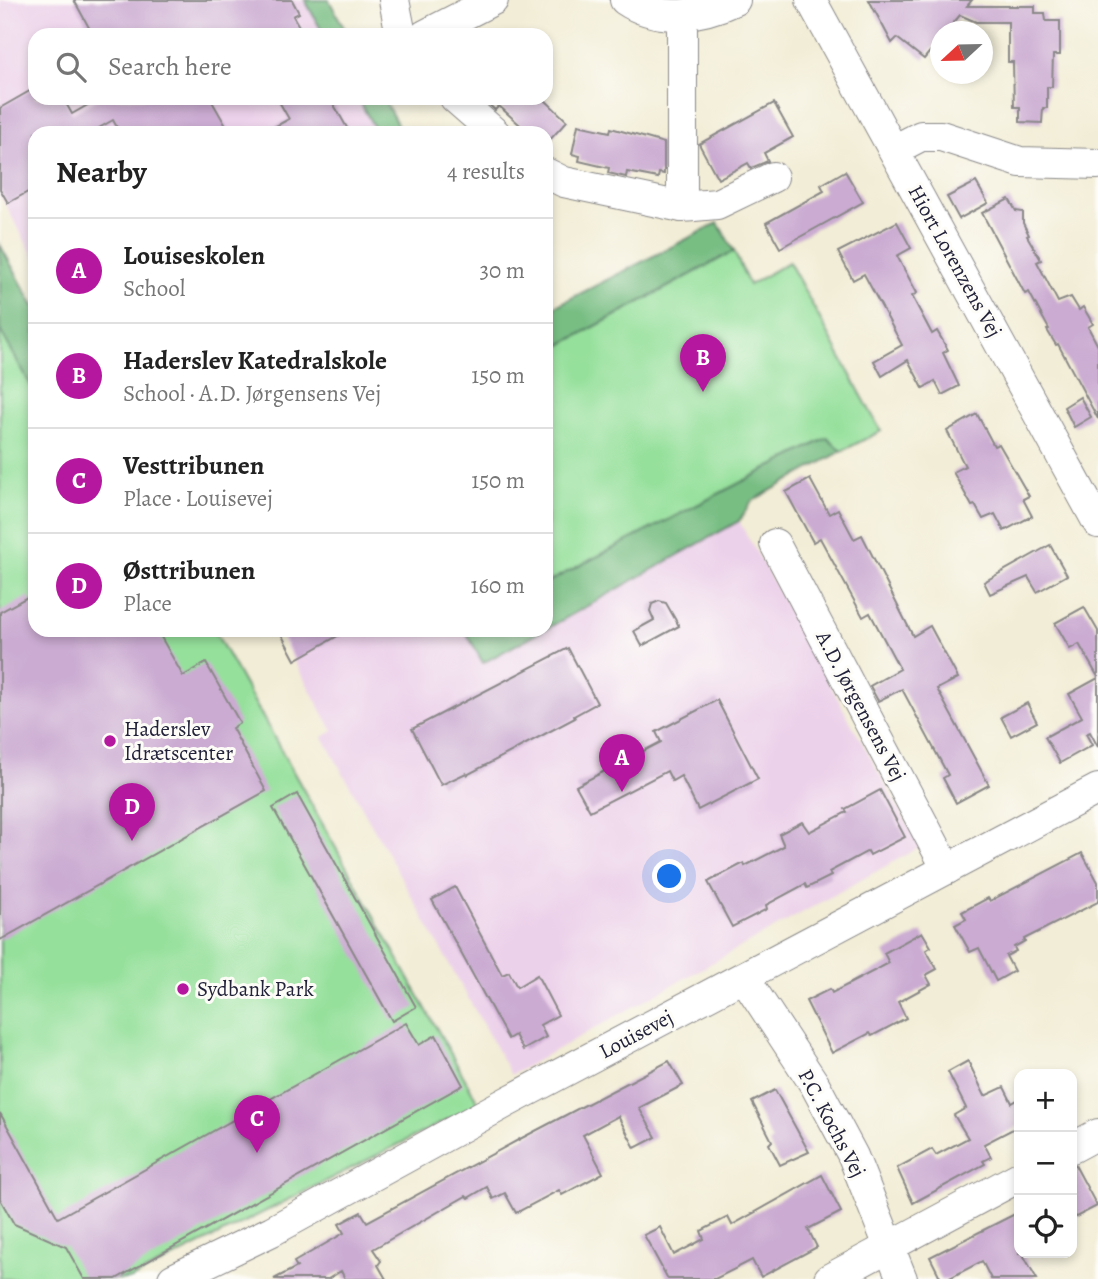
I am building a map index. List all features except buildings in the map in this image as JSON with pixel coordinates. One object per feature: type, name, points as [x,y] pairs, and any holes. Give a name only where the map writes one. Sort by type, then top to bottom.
[{"type":"street","points":[[394,0],[400,28]]},
{"type":"street","points":[[439,28],[493,0]]},
{"type":"street","points":[[625,0],[651,12],[682,15],[712,11],[735,0]]},
{"type":"street","name":"Hiort Lorenzens Vej","points":[[811,0],[1098,523]]},
{"type":"street","points":[[682,15],[682,207]]},
{"type":"street","points":[[463,105],[487,126]]},
{"type":"street","points":[[894,149],[921,136],[941,136],[1020,162],[1098,164]]},
{"type":"street","points":[[553,176],[564,182],[682,207],[717,204],[773,177]]},
{"type":"street","name":"A.D. Jørgensens Vej","points":[[775,544],[947,869]]},
{"type":"street","name":"Louisevej","points":[[173,1279],[272,1231],[507,1102],[1098,789]]},
{"type":"street","name":"P.C. Kochs Vej","points":[[744,977],[815,1085],[853,1156],[902,1279]]},
{"type":"street","points":[[1077,1145],[1098,1134]]},
{"type":"street","points":[[829,1279],[1014,1180]]},
{"type":"shaded area","points":[[0,0],[305,0],[320,28],[28,28],[28,105],[362,105],[373,126],[28,126],[28,246],[0,195]]},
{"type":"shaded area","points":[[739,521],[920,847],[511,1075],[323,737],[333,731],[281,637],[469,637],[484,663],[531,637],[553,637],[553,625]]},
{"type":"green space","points":[[305,0],[329,0],[344,28],[320,28]]},
{"type":"green space","points":[[362,105],[387,105],[398,126],[373,126]]},
{"type":"green space","points":[[718,223],[734,251],[553,349],[553,307]]},
{"type":"green space","points":[[0,245],[28,295],[28,637],[218,637],[479,1104],[131,1279],[0,1279]]},
{"type":"green space","points":[[0,245],[28,295],[28,380],[0,330]]},
{"type":"green space","points":[[734,251],[749,285],[789,262],[881,431],[842,451],[827,438],[553,579],[553,349]]},
{"type":"green space","points":[[827,438],[842,451],[752,501],[739,521],[553,625],[553,579]]},
{"type":"green space","points":[[469,637],[530,637],[483,663]]},
{"type":"place","name":"Haderslev Katedralskole","points":[[703,392]]},
{"type":"place","name":"Haderslev Idrætscenter","points":[[110,741]]},
{"type":"place","name":"Louiseskolen","points":[[622,792]]},
{"type":"place","name":"Østtribunen","points":[[132,841]]},
{"type":"place","name":"Sydbank Park","points":[[183,989]]},
{"type":"place","name":"Vesttribunen","points":[[257,1153]]}]
